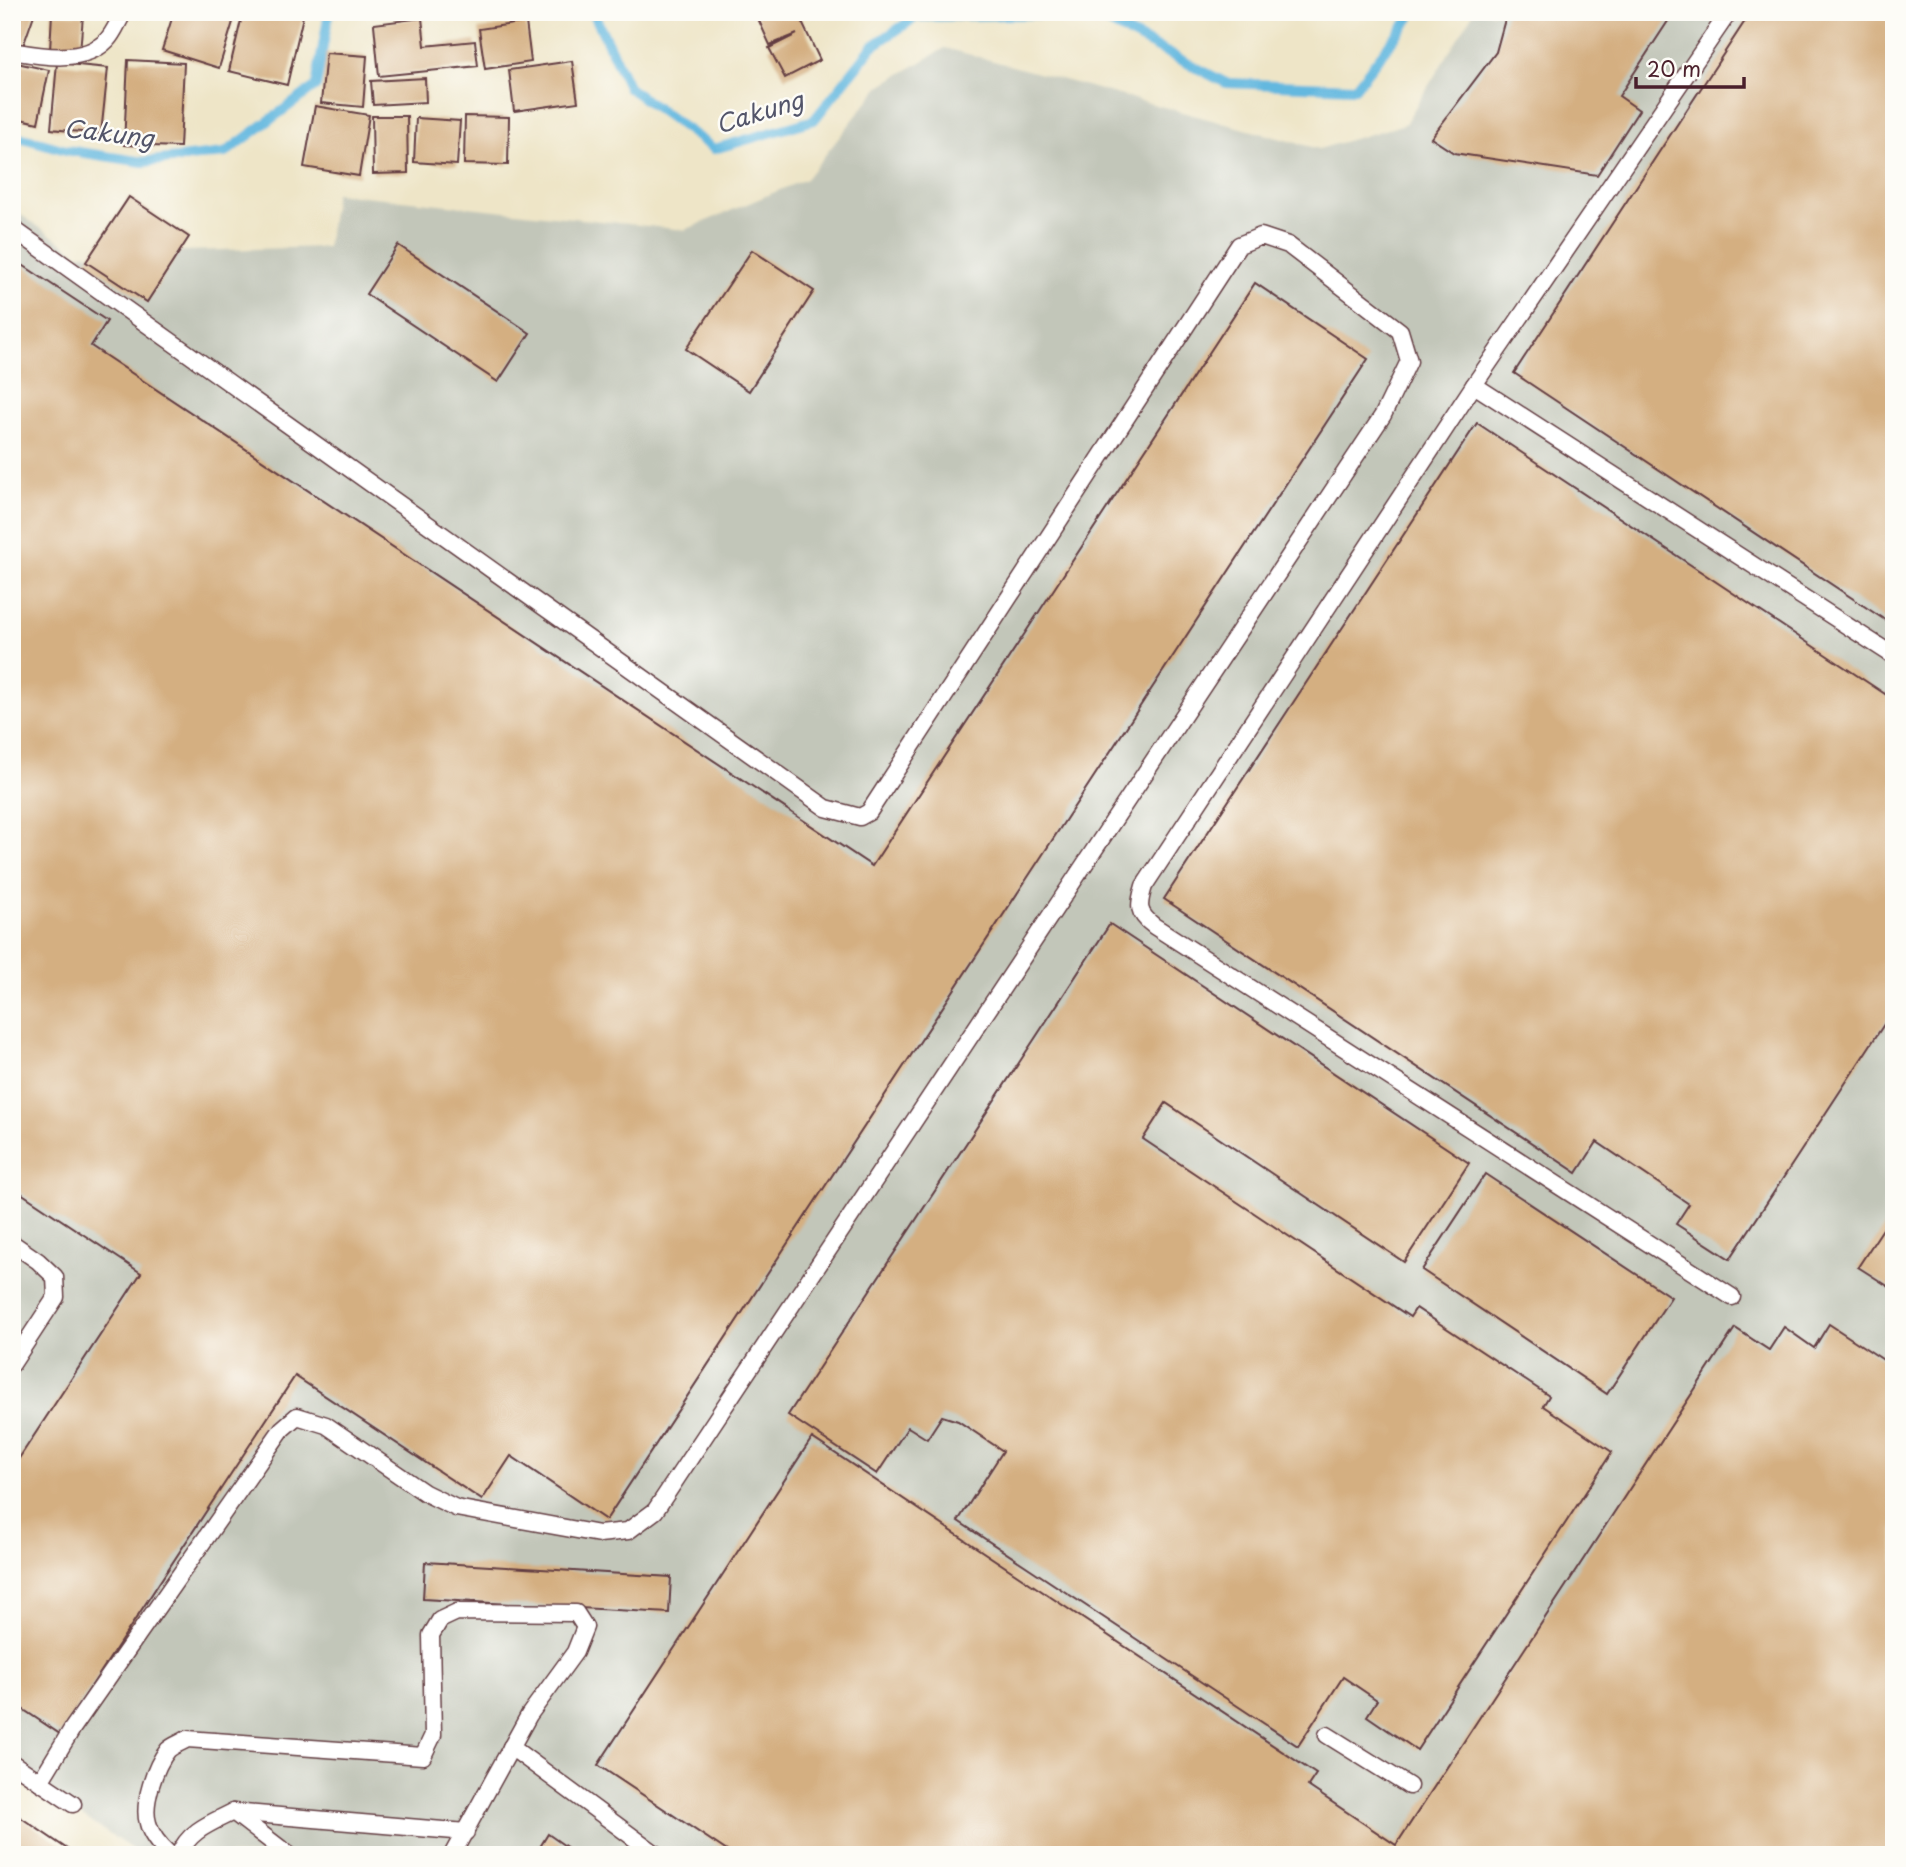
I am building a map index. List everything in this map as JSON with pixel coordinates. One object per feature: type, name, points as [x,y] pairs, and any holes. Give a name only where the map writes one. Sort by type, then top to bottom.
[{"type":"lane","points":[[12,51],[36,55],[84,55],[106,41],[124,12]]},
{"type":"lane","points":[[1729,12],[1474,385],[1144,886],[1138,905],[1141,917],[1732,1297]]},
{"type":"lane","points":[[12,228],[826,808],[860,817],[869,812],[1239,245],[1261,236],[1288,245],[1400,331],[1409,361],[1383,415],[655,1511],[628,1531],[599,1534],[456,1508],[425,1493],[326,1425],[297,1416],[274,1440],[72,1729],[40,1782]]},
{"type":"lane","points":[[1474,385],[1894,656]]},
{"type":"lane","points":[[12,1243],[55,1277],[56,1297],[12,1364]]},
{"type":"lane","points":[[170,1855],[153,1834],[146,1810],[161,1762],[170,1748],[187,1740],[423,1756],[433,1735],[431,1635],[440,1620],[457,1612],[576,1613],[585,1627],[575,1652],[528,1716],[452,1855]]},
{"type":"lane","points":[[1327,1735],[1409,1786]]},
{"type":"lane","points":[[511,1747],[657,1855]]},
{"type":"lane","points":[[12,1763],[73,1804]]},
{"type":"lane","points":[[179,1855],[184,1841],[233,1812],[466,1832]]},
{"type":"lane","points":[[233,1812],[289,1855]]},
{"type":"shaded area","points":[[1474,12],[1894,12],[1894,1855],[141,1855],[12,1770],[12,209],[79,254],[327,247],[335,193],[685,230],[806,179],[880,86],[945,48],[1319,149],[1405,124]]},
{"type":"building","points":[[12,12],[35,12],[22,49],[12,45]]},
{"type":"building","points":[[174,12],[236,12],[219,68],[162,50]]},
{"type":"building","points":[[243,12],[304,12],[287,85],[229,71]]},
{"type":"building","points":[[755,12],[797,12],[820,60],[785,78],[769,48],[797,34],[770,45]]},
{"type":"building","points":[[1507,12],[1674,12],[1619,96],[1639,110],[1597,175],[1454,153],[1431,138],[1496,52]]},
{"type":"building","points":[[1751,12],[1894,12],[1894,626],[1514,373]]},
{"type":"building","points":[[52,13],[83,15],[80,53],[50,51]]},
{"type":"building","points":[[422,18],[425,46],[475,41],[478,66],[379,76],[374,24]]},
{"type":"building","points":[[526,22],[531,62],[485,69],[479,29]]},
{"type":"building","points":[[326,53],[367,56],[363,107],[321,103]]},
{"type":"building","points":[[128,60],[184,63],[180,147],[124,145]]},
{"type":"building","points":[[572,61],[578,102],[514,111],[509,70]]},
{"type":"building","points":[[12,62],[49,70],[38,123],[12,117]]},
{"type":"building","points":[[57,63],[108,68],[101,134],[51,129]]},
{"type":"building","points":[[425,78],[426,102],[373,105],[371,81]]},
{"type":"building","points":[[315,106],[369,115],[359,176],[304,167]]},
{"type":"building","points":[[372,116],[407,116],[408,173],[373,174]]},
{"type":"building","points":[[465,116],[509,117],[508,165],[464,164]]},
{"type":"building","points":[[416,118],[460,121],[457,165],[414,162]]},
{"type":"building","points":[[129,197],[189,237],[147,302],[86,262]]},
{"type":"building","points":[[398,245],[530,333],[498,382],[366,294]]},
{"type":"building","points":[[752,250],[814,291],[749,391],[686,349]]},
{"type":"building","points":[[12,258],[107,321],[91,346],[872,866],[1255,283],[1368,359],[606,1520],[511,1456],[482,1500],[295,1376],[60,1734],[12,1702],[12,1469],[141,1273],[12,1187]]},
{"type":"building","points":[[1477,423],[1894,700],[1894,1009],[1730,1259],[1676,1224],[1689,1204],[1597,1142],[1577,1173],[1164,899]]},
{"type":"building","points":[[1110,924],[1469,1163],[1404,1262],[1166,1103],[1143,1139],[1410,1317],[1416,1308],[1549,1396],[1543,1406],[1612,1452],[1417,1750],[1367,1716],[1377,1700],[1343,1677],[1298,1746],[958,1521],[1003,1451],[958,1421],[942,1416],[927,1439],[908,1427],[877,1474],[788,1415]]},
{"type":"building","points":[[1485,1174],[1671,1297],[1607,1394],[1422,1270]]},
{"type":"building","points":[[1894,1212],[1894,1290],[1858,1267]]},
{"type":"building","points":[[1829,1324],[1894,1367],[1894,1855],[733,1855],[598,1765],[812,1438],[1316,1774],[1308,1786],[1396,1845],[1735,1328],[1769,1350],[1784,1327],[1814,1348]]},
{"type":"building","points":[[425,1562],[671,1577],[669,1613],[423,1599]]},
{"type":"building","points":[[12,1812],[23,1819],[76,1855],[12,1855]]},
{"type":"building","points":[[548,1834],[578,1855],[535,1855]]},
{"type":"waterway","name":"Cakung","points":[[12,135],[66,150],[143,162],[225,153],[316,86],[329,12]]},
{"type":"waterway","name":"Cakung","points":[[593,12],[629,88],[714,149],[814,120],[873,46],[916,17],[1090,13],[1226,83],[1355,88],[1410,18],[1409,12]]}]
